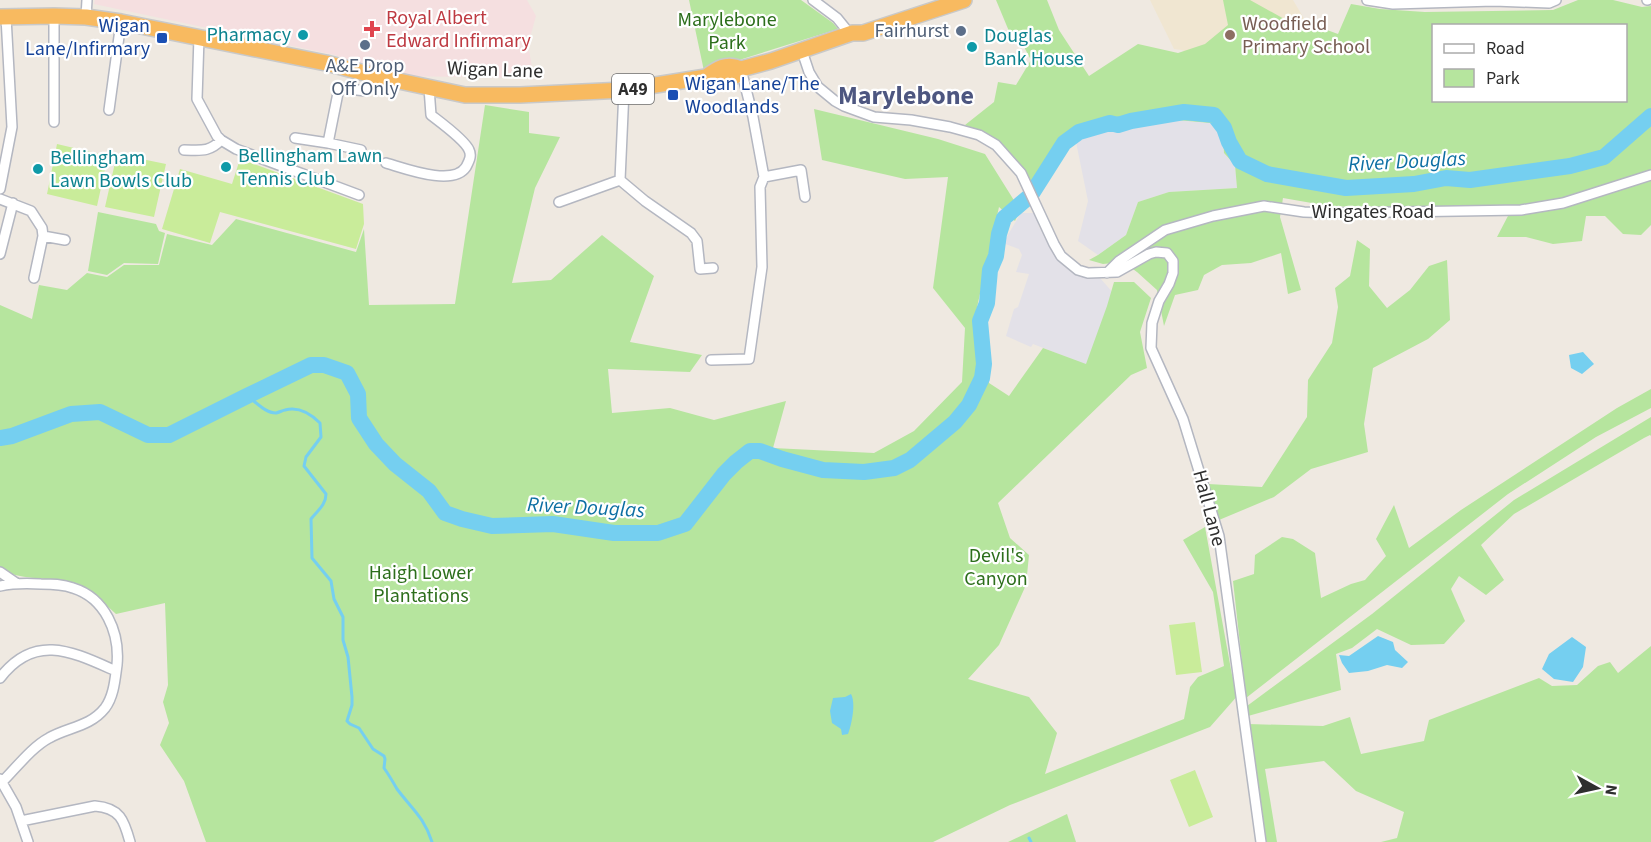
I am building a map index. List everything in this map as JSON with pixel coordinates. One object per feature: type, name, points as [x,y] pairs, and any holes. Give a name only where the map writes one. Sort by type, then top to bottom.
[{"type":"highway","name":"Wigan Lane","points":[[851,33],[860,25],[932,0]]},
{"type":"highway","name":"Wigan Lane","points":[[3,17],[86,17],[122,22],[326,63],[429,88],[484,95],[624,90],[706,77],[718,68],[733,65],[741,69],[802,51],[851,33],[863,33],[964,0]]},
{"type":"street","points":[[86,17],[87,0]]},
{"type":"street","points":[[813,0],[832,13],[851,33]]},
{"type":"street","points":[[1367,0],[1385,3],[1404,1],[1409,4],[1494,1],[1549,3],[1556,0]]},
{"type":"street","points":[[54,16],[54,122]]},
{"type":"street","points":[[0,189],[12,127],[3,17]]},
{"type":"street","points":[[109,110],[122,22]]},
{"type":"street","points":[[200,37],[197,99],[221,140],[236,148],[359,195]]},
{"type":"street","points":[[802,51],[813,80],[835,101],[874,117],[911,120],[950,127],[979,135],[996,145],[1021,173],[1054,244],[1068,263],[1088,273],[1107,273]]},
{"type":"street","points":[[711,360],[749,359],[762,267],[760,188],[764,177],[741,69]]},
{"type":"street","points":[[328,143],[339,88],[366,91],[375,86],[380,77]]},
{"type":"street","points":[[387,163],[423,174],[450,176],[464,171],[470,160],[469,149],[431,115],[429,88]]},
{"type":"street","points":[[620,180],[624,90]]},
{"type":"street","points":[[295,138],[361,150]]},
{"type":"street","points":[[183,150],[205,150],[214,147],[221,140]]},
{"type":"street","points":[[764,177],[801,170],[805,197]]},
{"type":"street","name":"Wingates Road","points":[[1107,273],[1119,261],[1165,230],[1213,216],[1264,206],[1304,212],[1334,213],[1521,210],[1563,203],[1651,174]]},
{"type":"street","points":[[559,202],[620,180]]},
{"type":"street","points":[[620,180],[645,201],[691,232],[697,241],[700,269],[713,268]]},
{"type":"street","points":[[0,199],[31,211],[42,228],[43,236],[34,278]]},
{"type":"street","points":[[0,254],[13,203]]},
{"type":"street","points":[[43,236],[65,240]]},
{"type":"street","name":"Hall Lane","points":[[1107,273],[1117,272],[1156,252],[1167,253],[1173,261],[1173,273],[1159,301],[1152,323],[1151,348],[1183,419],[1219,536],[1261,842]]},
{"type":"street","points":[[0,572],[16,583]]},
{"type":"street","points":[[0,586],[16,583],[61,585],[74,588],[97,601],[108,616],[113,629],[118,656],[110,700],[98,716],[87,724],[47,738],[1,780],[16,807],[28,842]]},
{"type":"street","points":[[0,678],[19,658],[31,652],[46,649],[92,660],[116,671]]},
{"type":"street","points":[[21,821],[95,806],[105,807],[120,815],[125,823],[130,842]]},
{"type":"shaded area","name":"Royal Albert Edward Infirmary","points":[[95,0],[527,0],[536,16],[528,45],[534,78],[400,76],[381,72],[335,55],[94,4]]},
{"type":"shaded area","name":"Woodfield Primary School","points":[[1150,0],[1293,0],[1306,22],[1272,57],[1200,58],[1174,49]]},
{"type":"shaded area","points":[[1154,118],[1222,124],[1224,153],[1235,165],[1237,188],[1169,192],[1138,202],[1126,235],[1098,255],[1078,241],[1088,201],[1076,142],[1083,137]]},
{"type":"shaded area","points":[[1021,213],[1035,213],[1039,227],[1063,265],[1074,274],[1100,278],[1137,320],[1110,382],[1069,358],[1033,344],[1031,347],[1006,336],[1014,309],[1018,307],[1029,274],[1016,272],[1022,255],[1019,249],[1003,243]]},
{"type":"green space","name":"Marylebone Park","points":[[689,0],[801,0],[838,29],[704,71]]},
{"type":"green space","points":[[996,0],[1047,0],[1059,30],[1089,76],[1138,44],[1178,53],[1205,44],[1228,25],[1223,0],[1250,0],[1286,20],[1294,18],[1338,34],[1351,4],[1380,9],[1425,12],[1553,10],[1578,0],[1613,0],[1642,7],[1651,6],[1651,225],[1641,235],[1623,234],[1605,216],[1586,216],[1582,241],[1553,244],[1526,237],[1497,237],[1509,214],[1496,207],[1329,206],[1283,198],[1280,217],[1301,290],[1288,294],[1281,253],[1251,263],[1222,265],[1204,275],[1198,290],[1175,295],[1164,326],[1157,290],[1137,272],[1123,262],[1103,264],[1089,260],[1126,235],[1138,202],[1169,192],[1237,188],[1235,165],[1224,153],[1222,124],[1154,118],[1083,137],[1030,185],[997,142],[965,125],[994,102],[998,82],[1016,85],[1031,60],[1022,43],[1011,36]]},
{"type":"green space","name":"Haigh Lower Plantations","points":[[485,105],[529,112],[529,133],[560,137],[535,188],[512,283],[551,280],[602,235],[654,276],[630,342],[702,355],[690,372],[608,369],[612,413],[670,408],[714,420],[786,401],[773,448],[874,453],[914,431],[962,382],[965,328],[933,288],[948,177],[905,179],[822,160],[814,109],[938,139],[985,154],[1020,210],[1015,221],[999,207],[976,312],[989,333],[989,383],[1009,396],[1043,348],[1086,364],[1114,282],[1134,282],[1151,298],[1140,332],[1147,368],[1131,375],[998,503],[1010,538],[1029,555],[1026,585],[999,645],[968,679],[1029,697],[1057,733],[1045,774],[1184,719],[1190,687],[1198,677],[1224,666],[1213,592],[1183,540],[1205,527],[1232,675],[1239,694],[1210,727],[1010,805],[933,842],[206,842],[184,781],[160,745],[169,723],[163,702],[168,685],[165,603],[116,614],[92,594],[72,584],[24,577],[0,569],[0,305],[32,319],[39,285],[67,290],[87,273],[107,277],[124,265],[159,265],[167,234],[212,245],[236,219],[356,252],[364,229],[369,305],[455,304]]},
{"type":"green space","points":[[57,144],[108,156],[97,206],[47,194]]},
{"type":"green space","points":[[117,154],[166,164],[154,217],[105,207]]},
{"type":"green space","points":[[240,159],[363,204],[364,224],[356,249],[220,212],[210,243],[162,229],[180,169],[232,184]]},
{"type":"green space","points":[[98,212],[156,224],[159,231],[165,233],[158,264],[124,263],[107,275],[88,271]]},
{"type":"green space","points":[[1357,240],[1370,249],[1369,286],[1387,308],[1410,290],[1429,266],[1447,260],[1450,320],[1428,339],[1373,368],[1364,424],[1368,452],[1311,469],[1274,497],[1219,520],[1208,484],[1262,487],[1307,417],[1308,380],[1332,343],[1338,307],[1335,288],[1350,276]]},
{"type":"green space","points":[[1651,389],[1651,408],[1596,437],[1508,494],[1246,698],[1233,581],[1254,574],[1255,555],[1282,537],[1293,539],[1315,553],[1321,598],[1365,580],[1386,556],[1376,539],[1394,505],[1409,548],[1461,510],[1617,408]]},
{"type":"green space","points":[[1651,417],[1651,436],[1514,514],[1481,545],[1504,580],[1486,595],[1459,576],[1451,589],[1465,621],[1444,644],[1411,645],[1377,629],[1352,648],[1336,654],[1341,690],[1248,716],[1247,706],[1372,614],[1514,500]]},
{"type":"green space","points":[[1195,622],[1202,672],[1176,675],[1169,625]]},
{"type":"green space","points":[[1651,646],[1651,842],[1381,842],[1397,838],[1404,812],[1356,791],[1324,761],[1265,769],[1277,842],[1263,842],[1248,724],[1323,726],[1350,717],[1361,754],[1424,741],[1429,720],[1539,678],[1552,686],[1577,685],[1598,666],[1610,662],[1618,673]]},
{"type":"green space","points":[[1195,770],[1213,817],[1189,827],[1170,780]]},
{"type":"green space","points":[[1067,814],[1076,842],[1008,842]]},
{"type":"water","points":[[1583,352],[1594,364],[1582,374],[1571,368],[1569,355]]},
{"type":"water","points":[[21,428],[28,433],[25,439],[0,443],[0,433],[9,433]]},
{"type":"water","points":[[1378,636],[1393,642],[1395,650],[1408,662],[1402,668],[1387,665],[1368,671],[1349,673],[1339,655],[1349,656]]},
{"type":"water","points":[[1572,637],[1586,647],[1583,667],[1573,682],[1554,679],[1542,669],[1549,654]]},
{"type":"water","points":[[851,694],[853,708],[851,724],[848,734],[842,735],[841,729],[832,723],[830,711],[833,698]]},
{"type":"waterway","name":"River Douglas","points":[[0,438],[12,436],[71,414],[100,412],[148,435],[169,435],[311,365],[324,365],[347,373],[358,394],[359,418],[376,444],[395,464],[429,491],[445,513],[492,526],[553,524],[614,533],[658,533],[685,524],[724,474],[750,451],[760,451],[823,470],[864,472],[894,468],[910,460],[955,422],[969,405],[982,378],[984,364],[980,321],[987,303],[990,270],[996,256],[1004,218],[1031,195],[1064,143],[1079,132],[1110,123],[1118,125],[1184,112],[1214,115],[1224,128],[1240,161],[1267,174],[1346,188],[1414,184],[1446,178],[1470,180],[1570,166],[1604,157],[1651,116]]},
{"type":"waterway","points":[[247,396],[268,411],[276,413],[290,409],[300,410],[320,423],[321,437],[306,457],[304,466],[326,494],[323,505],[311,519],[312,558],[331,581],[334,599],[343,617],[343,640],[348,657],[352,697],[347,721],[359,728],[373,749],[384,756],[384,768],[421,820],[432,842]]},
{"type":"waterway","points":[[1029,838],[1031,842]]},
{"type":"place","name":"Royal Albert Edward Infirmary","points":[[372,29]]},
{"type":"place","name":"Fairhurst","points":[[961,31]]},
{"type":"place","name":"Pharmacy","points":[[303,35]]},
{"type":"place","name":"Woodfield Primary School","points":[[1230,35]]},
{"type":"place","name":"Wigan Lane/Infirmary","points":[[162,38]]},
{"type":"place","name":"A&E Drop Off Only","points":[[365,45]]},
{"type":"place","name":"Douglas Bank House","points":[[972,47]]},
{"type":"place","name":"Wigan Lane/The Woodlands","points":[[673,95]]},
{"type":"place","name":"Bellingham Lawn Tennis Club","points":[[226,167]]},
{"type":"place","name":"Bellingham Lawn Bowls Club","points":[[38,169]]},
{"type":"district","name":"Marylebone","points":[[906,95]]},
{"type":"park label","name":"Devil's Canyon","points":[[996,568]]}]
